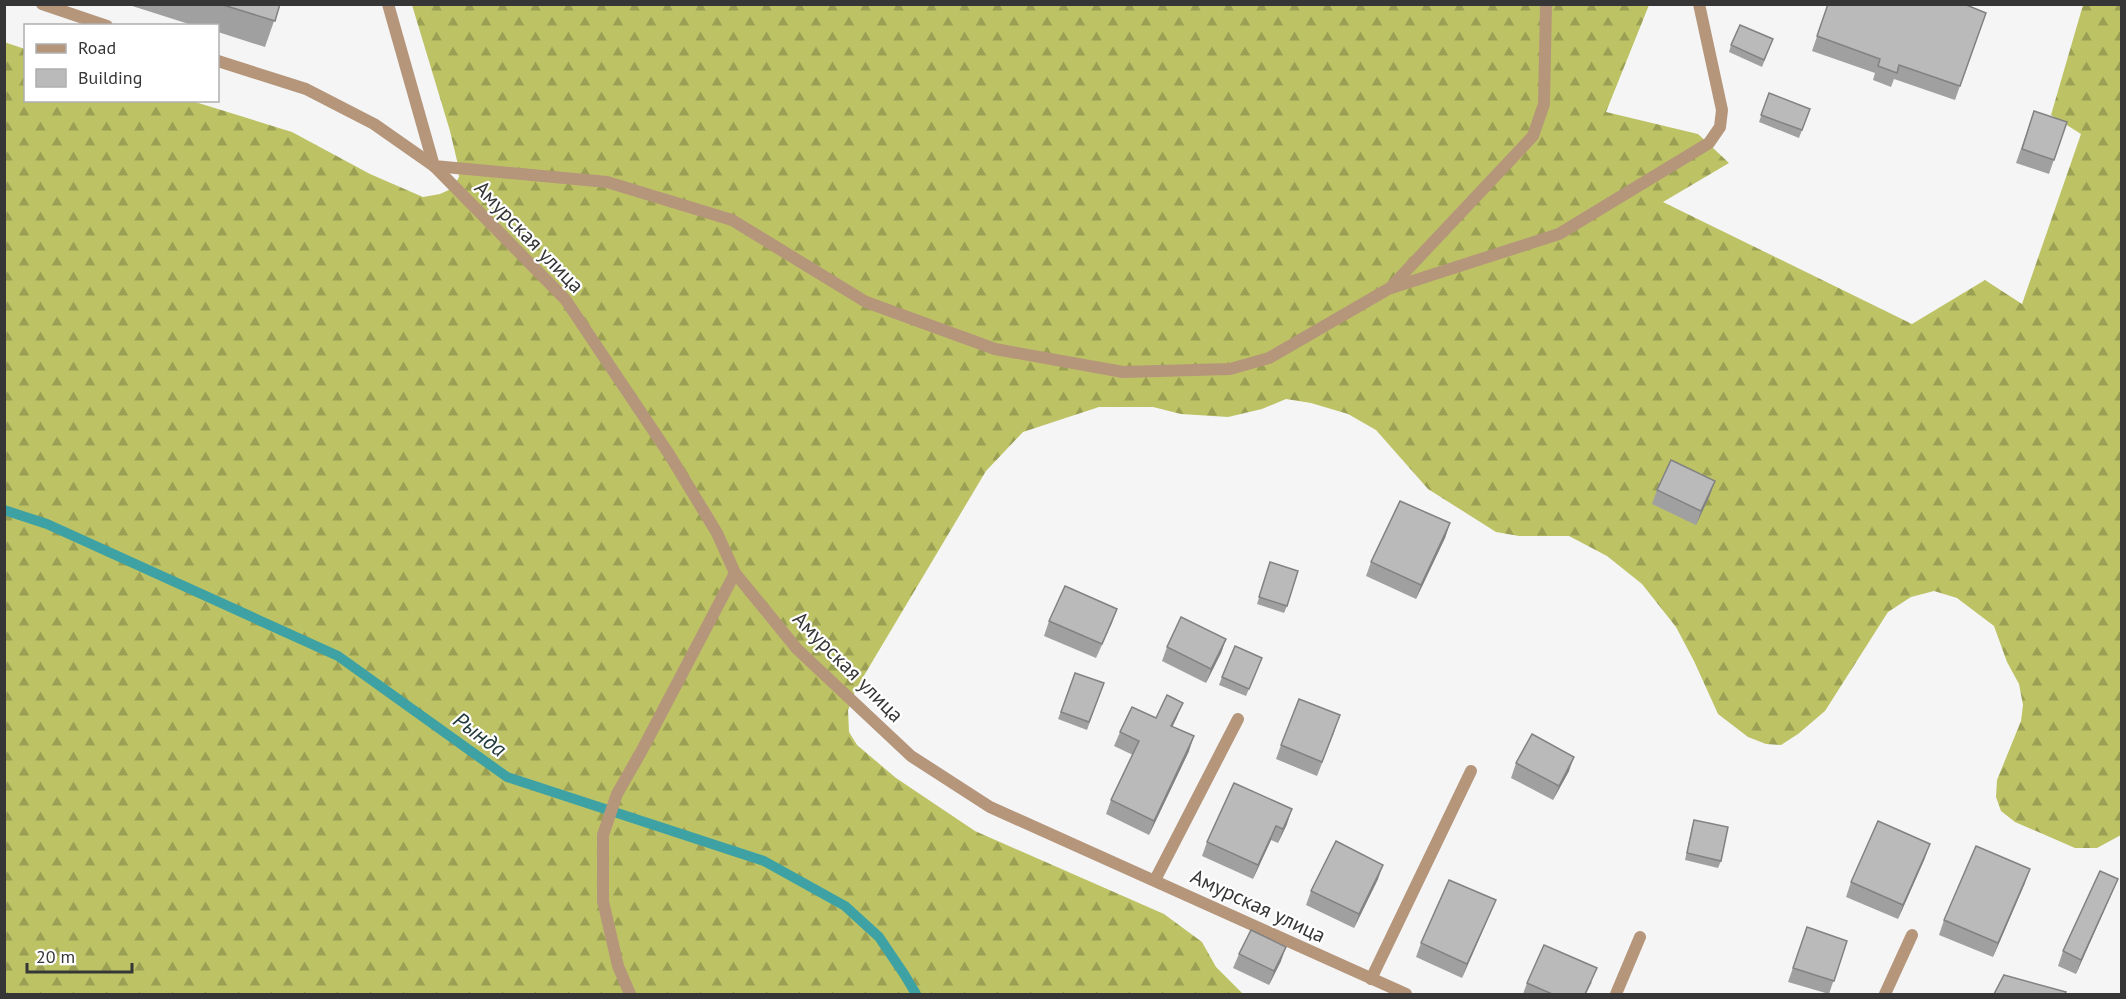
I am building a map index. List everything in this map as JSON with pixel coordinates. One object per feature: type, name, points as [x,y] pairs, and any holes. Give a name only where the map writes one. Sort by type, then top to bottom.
[{"type":"street","points":[[42,4],[101,24]]},
{"type":"street","points":[[388,4],[434,166],[607,182],[732,220],[866,302],[995,349],[1123,372],[1230,369],[1269,358],[1390,288],[1559,234],[1709,143],[1720,127],[1722,110],[1699,4]]},
{"type":"street","points":[[1390,288],[1533,136],[1544,104],[1546,4]]},
{"type":"street","name":"Амурская улица","points":[[219,61],[306,89],[374,124],[434,166],[565,299],[669,454],[717,533],[735,573],[797,649],[911,756],[990,807],[1406,994]]},
{"type":"street","points":[[630,994],[618,966],[603,901],[603,835],[617,794],[735,573]]},
{"type":"street","points":[[1155,880],[1238,718]]},
{"type":"street","points":[[1371,979],[1471,771]]},
{"type":"street","points":[[1885,994],[1912,935]]},
{"type":"street","points":[[1616,994],[1640,937]]},
{"type":"green space","points":[[412,5],[1649,5],[1606,112],[1698,134],[1729,163],[1663,202],[1912,324],[1985,280],[2022,304],[2081,134],[2051,115],[2083,5],[2121,5],[2121,835],[2097,848],[2075,848],[2015,822],[2001,811],[1996,797],[1997,780],[2021,721],[2023,705],[2019,684],[2007,662],[1994,626],[1957,598],[1934,591],[1911,597],[1888,612],[1825,711],[1781,745],[1766,744],[1748,737],[1718,714],[1676,627],[1642,584],[1607,556],[1569,536],[1519,536],[1496,532],[1428,489],[1376,430],[1348,414],[1311,403],[1286,399],[1262,409],[1228,417],[1181,414],[1153,407],[1099,407],[1023,432],[986,471],[856,689],[848,710],[849,732],[857,745],[896,778],[975,831],[1164,914],[1202,942],[1216,967],[1243,994],[5,994],[4,42],[24,49],[24,102],[195,102],[292,132],[370,174],[423,197],[440,194],[453,188],[459,177],[450,131]]},
{"type":"building","points":[[220,4],[280,4],[275,21]]},
{"type":"building","points":[[1828,4],[1964,4],[1986,13],[1960,86],[1899,65],[1897,73],[1878,66],[1880,59],[1817,36]]},
{"type":"building","points":[[1740,25],[1773,39],[1764,60],[1731,45]]},
{"type":"building","points":[[1769,93],[1810,109],[1802,130],[1761,115]]},
{"type":"building","points":[[2034,111],[2067,122],[2054,160],[2022,149]]},
{"type":"building","points":[[1671,460],[1715,481],[1701,511],[1657,490]]},
{"type":"building","points":[[1400,501],[1450,523],[1421,585],[1371,562]]},
{"type":"building","points":[[1270,562],[1298,571],[1287,606],[1259,597]]},
{"type":"building","points":[[1065,586],[1117,609],[1102,644],[1049,621]]},
{"type":"building","points":[[1181,617],[1226,639],[1211,669],[1167,647]]},
{"type":"building","points":[[1235,646],[1262,658],[1249,689],[1222,677]]},
{"type":"building","points":[[1075,673],[1104,683],[1089,722],[1061,712]]},
{"type":"building","points":[[1167,695],[1183,703],[1171,726],[1194,736],[1154,821],[1111,800],[1139,741],[1120,732],[1132,707],[1156,718]]},
{"type":"building","points":[[1299,699],[1340,715],[1322,762],[1281,745]]},
{"type":"building","points":[[1532,734],[1574,757],[1559,786],[1516,763]]},
{"type":"building","points":[[1234,783],[1292,809],[1283,829],[1276,826],[1258,865],[1207,842]]},
{"type":"building","points":[[1694,820],[1728,827],[1721,861],[1687,853]]},
{"type":"building","points":[[1878,821],[1930,844],[1903,905],[1851,882]]},
{"type":"building","points":[[1336,841],[1383,865],[1359,914],[1311,891]]},
{"type":"building","points":[[1976,846],[2030,869],[1998,943],[1944,920]]},
{"type":"building","points":[[2100,871],[2118,879],[2081,960],[2063,951]]},
{"type":"building","points":[[1449,880],[1496,900],[1467,964],[1421,943]]},
{"type":"building","points":[[1807,927],[1847,941],[1834,981],[1793,968]]},
{"type":"building","points":[[1251,930],[1286,947],[1274,971],[1239,954]]},
{"type":"building","points":[[1544,945],[1597,968],[1585,994],[1552,994],[1527,983]]},
{"type":"building","points":[[2004,975],[2066,992],[2065,994],[1994,994]]},
{"type":"waterway","name":"Рында","points":[[4,510],[47,524],[338,656],[507,777],[764,861],[845,906],[879,937],[916,994]]}]
